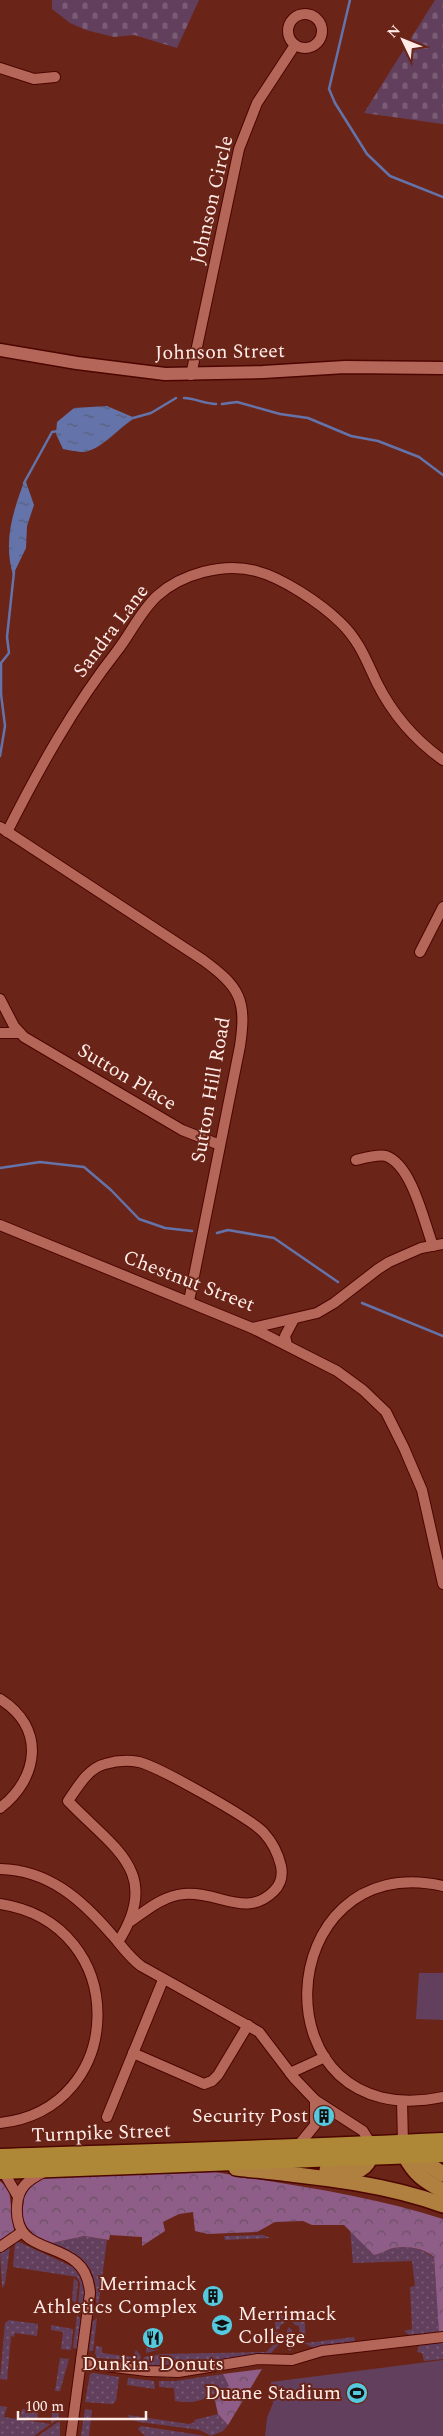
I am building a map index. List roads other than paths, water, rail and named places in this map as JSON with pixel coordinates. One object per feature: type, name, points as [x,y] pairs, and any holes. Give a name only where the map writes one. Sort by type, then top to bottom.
[{"type":"highway","name":"Turnpike Street","points":[[408,2152],[443,2141]]},
{"type":"highway","name":"Turnpike Street","points":[[1,2167],[297,2147],[443,2154]]},
{"type":"highway","name":"Turnpike Street","points":[[1,2167],[47,2170],[220,2163],[371,2151]]},
{"type":"main road","points":[[270,2170],[285,2168],[356,2172],[365,2167],[371,2151]]},
{"type":"main road","points":[[408,2152],[443,2174]]},
{"type":"main road","points":[[408,2152],[414,2172],[443,2191]]},
{"type":"main road","points":[[220,2163],[236,2168],[270,2170],[374,2186],[417,2196],[443,2205]]},
{"type":"street","name":"Johnson Circle","points":[[191,375],[238,149],[257,103],[295,45]]},
{"type":"street","points":[[0,68],[34,79],[54,77]]},
{"type":"street","name":"Johnson Street","points":[[0,350],[77,364],[165,374],[191,375],[344,367],[443,368]]},
{"type":"street","name":"Sandra Lane","points":[[3,830],[63,730],[144,610],[170,586],[193,575],[206,572],[243,569],[256,571],[278,580],[326,610],[353,635],[394,712],[415,736],[443,760]]},
{"type":"street","name":"Sutton Hill Road","points":[[3,830],[203,960],[226,979],[237,993],[243,1010],[243,1026],[189,1302]]},
{"type":"street","points":[[420,952],[443,907]]},
{"type":"street","name":"Sutton Place","points":[[0,999],[10,1020],[20,1033],[37,1046],[182,1130],[220,1145]]},
{"type":"street","points":[[0,1033],[20,1033]]},
{"type":"street","points":[[356,1160],[384,1155],[398,1162],[410,1182],[438,1245]]},
{"type":"street","name":"Chestnut Street","points":[[0,1225],[252,1328],[324,1310],[389,1262],[405,1254],[438,1245]]},
{"type":"street","points":[[287,1345],[285,1336],[294,1319]]},
{"type":"street","points":[[252,1328],[350,1380],[364,1390],[386,1412],[422,1490],[443,1584]]},
{"type":"street","points":[[0,1699],[11,1708],[25,1725],[31,1741],[32,1754],[27,1778],[23,1786],[0,1808]]},
{"type":"street","points":[[118,1942],[131,1921],[136,1899],[133,1872],[115,1847],[68,1801],[92,1771],[103,1764],[139,1762],[168,1775],[258,1827],[276,1849],[282,1872],[280,1882],[275,1890],[260,1901],[252,1904],[243,1904],[218,1896],[186,1894],[170,1896],[131,1921]]},
{"type":"street","points":[[0,1869],[25,1872],[53,1882],[78,1899],[131,1958],[163,1980],[248,2025],[264,2036],[290,2073],[315,2100],[363,2131],[371,2151]]},
{"type":"street","points":[[443,1886],[423,1882],[378,1888],[344,1908],[318,1940],[307,1978],[306,1998],[313,2036],[325,2057],[337,2072],[355,2086],[376,2095],[402,2101],[443,2097]]},
{"type":"street","points":[[0,1904],[20,1908],[41,1917],[66,1935],[80,1953],[91,1973],[95,1988],[98,2018],[87,2062],[72,2084],[42,2109],[17,2120],[0,2123]]},
{"type":"street","points":[[107,2117],[163,1980]]},
{"type":"street","points":[[133,2054],[204,2084],[212,2081],[218,2075],[248,2025]]},
{"type":"street","points":[[290,2073],[325,2057]]},
{"type":"street","points":[[297,2147],[315,2125],[315,2100]]},
{"type":"street","points":[[402,2101],[408,2152]]},
{"type":"street","points":[[1,2167],[17,2195]]},
{"type":"street","points":[[47,2170],[24,2184],[17,2195],[16,2211],[22,2232],[33,2242],[76,2261],[89,2280],[90,2303],[71,2436]]},
{"type":"street","points":[[0,2247],[22,2232]]},
{"type":"street","points":[[81,2360],[98,2365],[178,2372],[258,2359],[292,2360],[322,2352],[443,2337]]},
{"type":"water","points":[[107,406],[135,418],[98,447],[84,452],[63,449],[56,434],[57,422],[74,408]]},
{"type":"water","points":[[25,479],[34,505],[27,526],[26,548],[13,575],[10,562],[9,538],[13,515]]},
{"type":"waterway","points":[[350,0],[329,89],[335,103],[367,154],[390,176],[443,197]]},
{"type":"waterway","points":[[133,418],[151,413],[176,398]]},
{"type":"waterway","points":[[184,398],[216,404]]},
{"type":"waterway","points":[[222,404],[237,402],[280,414],[308,418],[351,436],[378,441],[419,457],[443,475]]},
{"type":"waterway","points":[[24,483],[52,432],[58,431]]},
{"type":"waterway","points":[[0,756],[5,726],[1,694],[1,663],[9,653],[7,637],[14,572]]},
{"type":"waterway","points":[[0,1168],[40,1162],[84,1167],[111,1190],[139,1219],[165,1228],[192,1231]]},
{"type":"waterway","points":[[217,1233],[228,1230],[274,1238],[338,1282]]},
{"type":"waterway","points":[[362,1303],[443,1336]]},
{"type":"place","name":"Security Post","points":[[324,2116]]},
{"type":"place","name":"Merrimack Athletics Complex","points":[[213,2296]]},
{"type":"place","name":"Merrimack College","points":[[222,2325]]},
{"type":"place","name":"Dunkin' Donuts","points":[[153,2338]]},
{"type":"place","name":"Duane Stadium","points":[[357,2393]]}]
